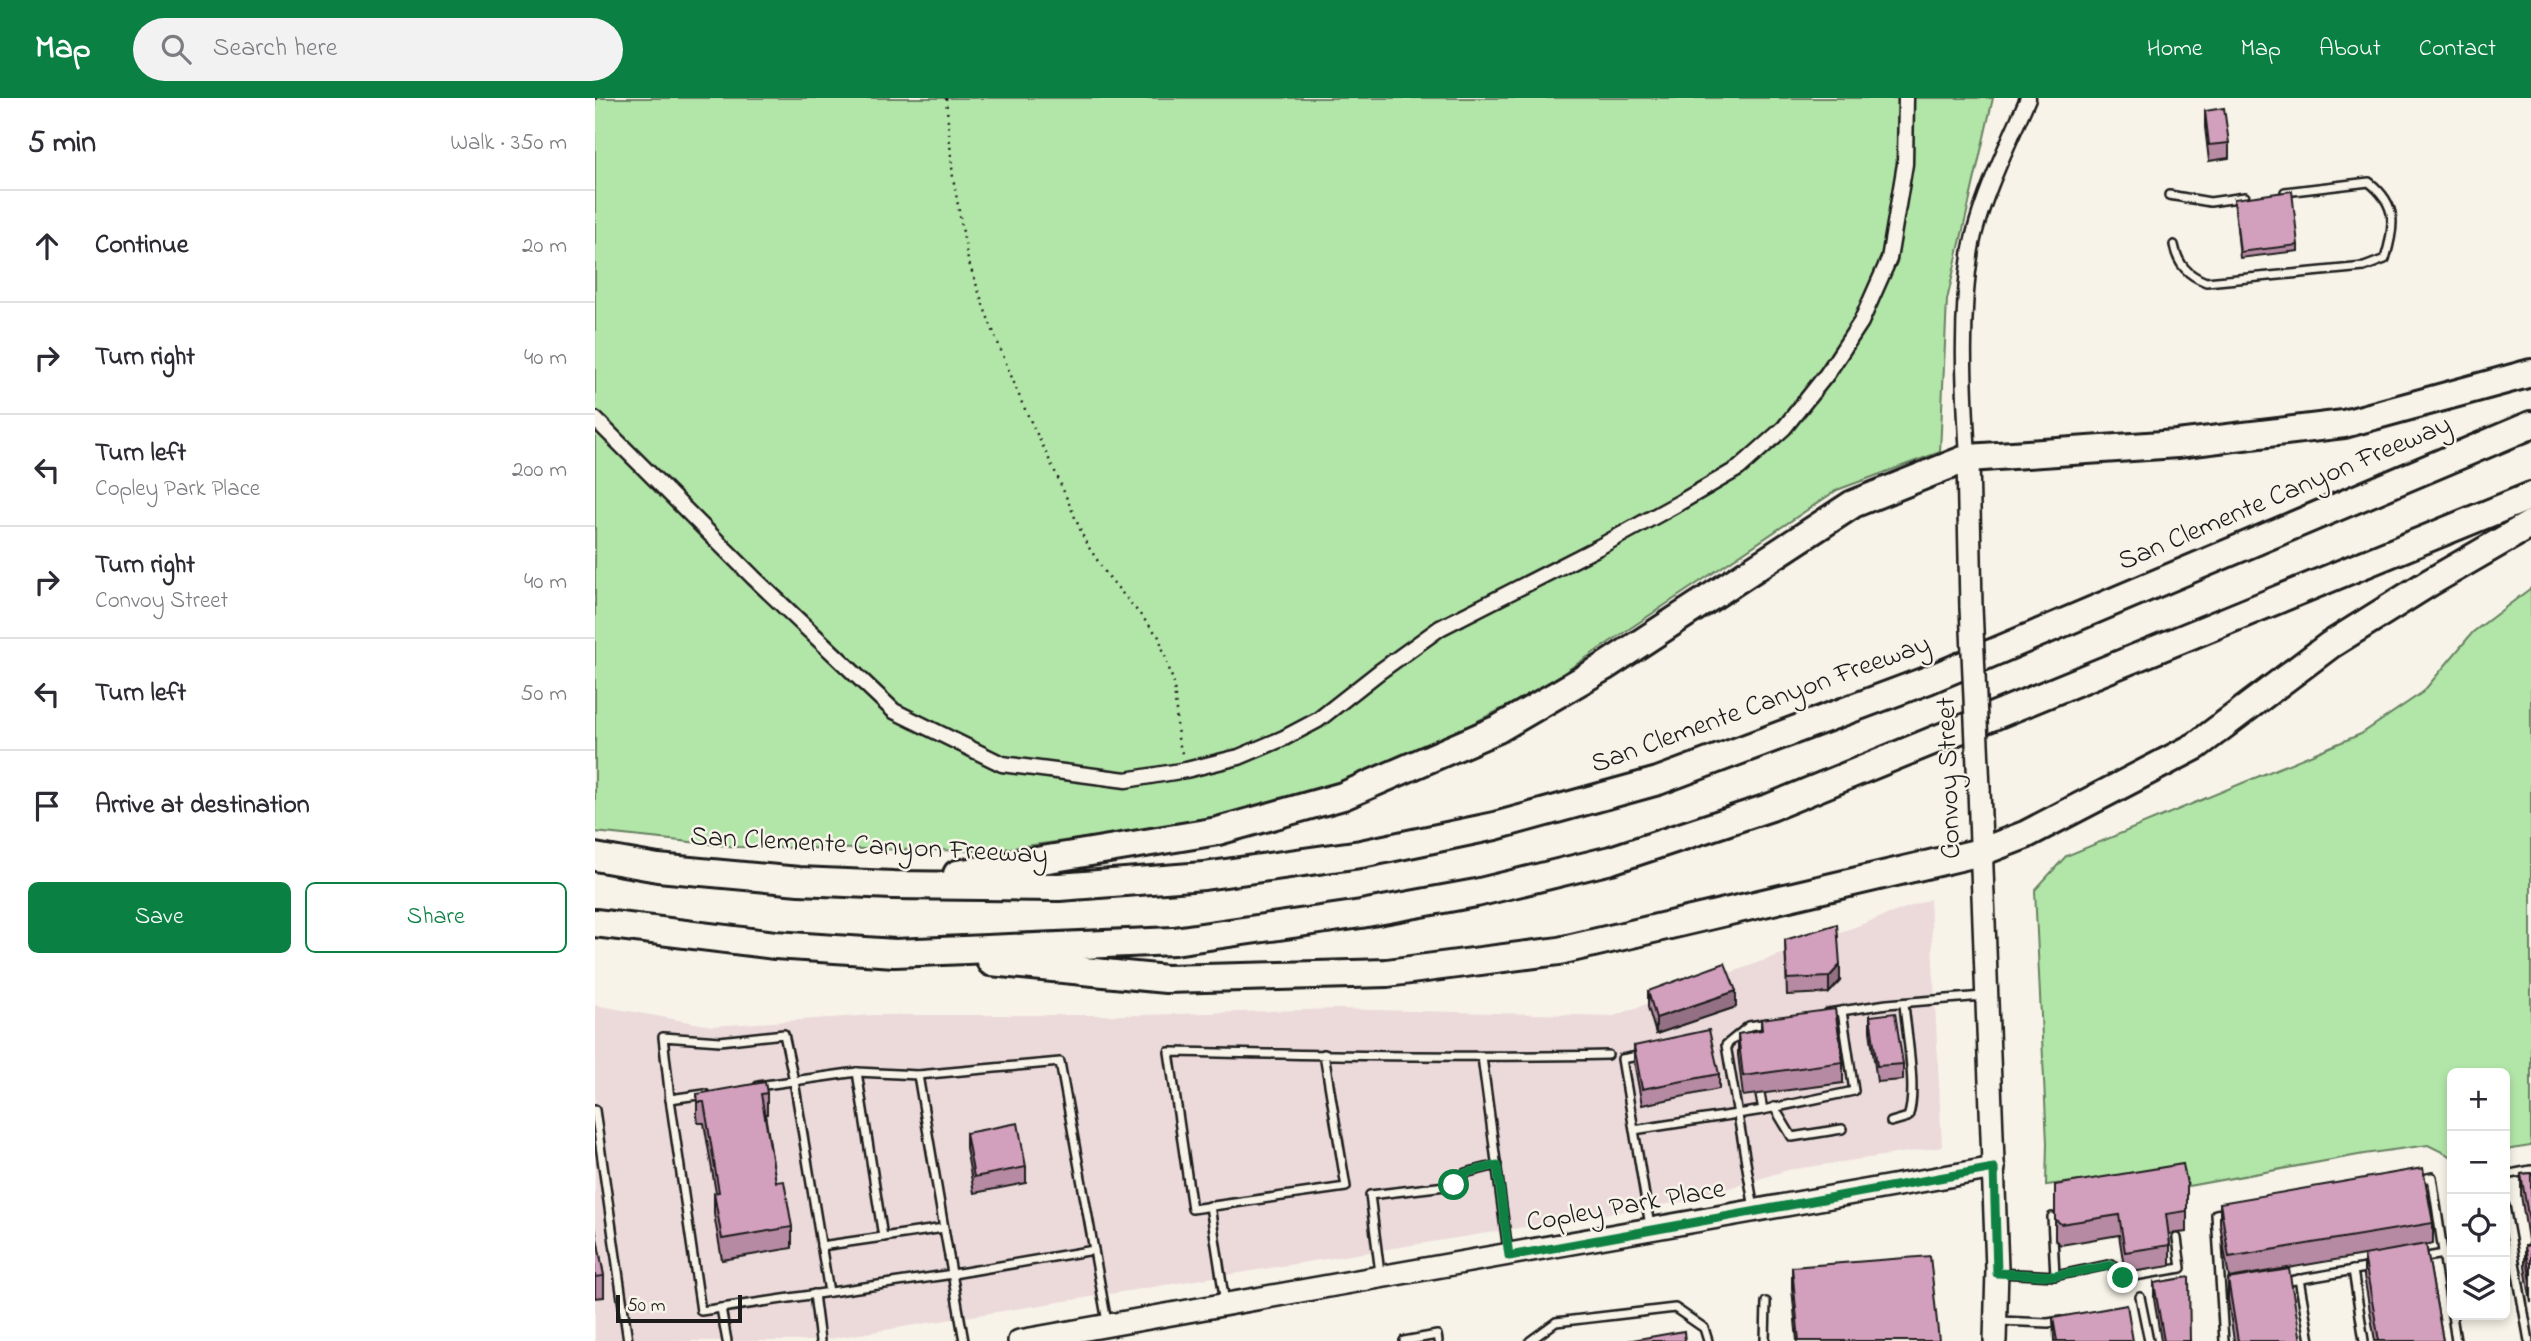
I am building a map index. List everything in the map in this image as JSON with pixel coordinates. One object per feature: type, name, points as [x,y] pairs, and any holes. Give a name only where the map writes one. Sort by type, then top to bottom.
[{"type":"highway","points":[[893,885],[1218,831],[1343,796],[1498,729],[1604,667],[1853,504],[1968,458],[2177,444],[2344,424],[2531,373]]},
{"type":"highway","name":"San Clemente Canyon Freeway","points":[[595,857],[658,868],[799,881],[1059,887],[1217,875],[1360,855],[1495,826],[1658,781],[1928,680],[2531,425]]},
{"type":"highway","points":[[895,953],[1174,941],[1476,894],[1611,860],[1771,807],[2531,496]]},
{"type":"highway","points":[[595,923],[775,945],[895,953],[1166,979],[1387,973],[1559,951],[1981,852],[2025,835],[2196,746],[2330,645],[2531,524]]},
{"type":"main road","name":"Convoy Street","points":[[1968,458],[1971,607],[1994,1168],[1997,1273],[1995,1331]]},
{"type":"main road","name":"Copley Park Place","points":[[1019,1341],[1651,1231],[1994,1168]]},
{"type":"street","points":[[595,419],[754,578],[894,711],[1002,764],[1126,780],[1186,770],[1239,757],[1318,720],[1440,628],[1679,503],[1739,468],[1784,428],[1827,374],[1861,322],[1889,259],[1905,164],[1906,98]]},
{"type":"street","name":"Convoy Street","points":[[1968,458],[1964,323],[1972,247],[1989,190],[2028,98]]},
{"type":"lane","points":[[2174,245],[2177,260],[2192,276],[2206,282],[2364,267],[2385,259],[2392,238],[2392,214],[2383,193],[2369,182],[2276,193]]},
{"type":"lane","points":[[2169,195],[2210,202],[2250,197]]},
{"type":"lane","points":[[1820,1014],[1987,996]]},
{"type":"lane","points":[[1891,1122],[1908,1117],[1910,1111],[1911,1084],[1903,1003]]},
{"type":"lane","points":[[1634,1130],[1763,1110],[1854,1091],[1842,1011]]},
{"type":"lane","points":[[1755,1212],[1726,1045],[1749,1026],[1779,1021]]},
{"type":"lane","points":[[1749,1026],[1751,1039]]},
{"type":"lane","points":[[829,1292],[784,1034],[720,1041],[663,1037],[701,1311],[953,1274],[1094,1250]]},
{"type":"lane","points":[[1324,1054],[1346,1187],[1192,1209],[1169,1052],[1324,1054],[1482,1057],[1608,1055]]},
{"type":"lane","points":[[1649,1054],[1622,1059],[1651,1231]]},
{"type":"lane","points":[[1482,1057],[1509,1256]]},
{"type":"lane","points":[[753,1087],[857,1072],[918,1075],[1060,1062],[1108,1326]]},
{"type":"lane","points":[[857,1072],[883,1237]]},
{"type":"lane","points":[[918,1075],[964,1341]]},
{"type":"lane","points":[[1820,1086],[1822,1097]]},
{"type":"lane","points":[[1788,1090],[1791,1103]]},
{"type":"lane","points":[[670,1099],[711,1093]]},
{"type":"lane","points":[[1760,1094],[1763,1110]]},
{"type":"lane","points":[[1775,1107],[1792,1137],[1842,1129]]},
{"type":"lane","points":[[595,1110],[628,1341]]},
{"type":"lane","points":[[1381,1278],[1370,1195],[1454,1185],[1465,1173],[1497,1165]]},
{"type":"lane","points":[[2510,1174],[2531,1170]]},
{"type":"lane","points":[[2405,1182],[2433,1177],[2447,1276]]},
{"type":"lane","points":[[1210,1206],[1225,1305]]},
{"type":"lane","points":[[2224,1341],[2216,1214],[2243,1209]]},
{"type":"lane","points":[[2052,1217],[2055,1276]]},
{"type":"lane","points":[[821,1245],[944,1228]]},
{"type":"lane","points":[[2510,1234],[2529,1341]]},
{"type":"lane","points":[[1997,1273],[2055,1276],[2112,1265],[2123,1278],[2181,1268],[2177,1238]]},
{"type":"lane","points":[[2418,1259],[2444,1254]]},
{"type":"lane","points":[[2273,1284],[2379,1265]]},
{"type":"lane","points":[[2353,1270],[2364,1341]]},
{"type":"lane","points":[[2299,1279],[2310,1341]]},
{"type":"lane","points":[[2221,1293],[2234,1291]]},
{"type":"lane","points":[[814,1294],[820,1341]]},
{"type":"lane","points":[[2140,1297],[2149,1341]]},
{"type":"lane","points":[[1765,1341],[1766,1302]]},
{"type":"lane","points":[[721,1308],[727,1341]]},
{"type":"lane","points":[[1530,1341],[1556,1322],[1675,1308],[1705,1328],[1708,1341]]},
{"type":"lane","points":[[1995,1331],[2073,1319]]},
{"type":"lane","points":[[2453,1320],[2456,1341]]},
{"type":"lane","points":[[1404,1341],[1437,1335],[1438,1341]]},
{"type":"path","points":[[946,98],[953,178],[968,260],[986,313],[1022,403],[1086,543],[1107,575],[1159,637],[1174,684],[1178,738],[1186,770]]},
{"type":"shaded area","points":[[1930,899],[1942,1147],[1788,1170],[1687,1201],[816,1341],[595,1341],[595,1005],[712,1026],[873,1015],[1143,1015],[1337,1009],[1614,1016]]},
{"type":"green space","points":[[595,98],[1993,98],[1947,300],[1940,452],[1837,490],[1538,690],[1374,774],[1178,826],[987,851],[738,847],[595,832]]},
{"type":"green space","points":[[2531,588],[2531,1146],[2510,1149],[2510,1068],[2447,1068],[2447,1154],[2428,1145],[2188,1186],[2184,1169],[2046,1185],[2047,1143],[2035,890],[2066,856],[2361,734],[2423,692],[2473,632]]},
{"type":"building","points":[[2224,108],[2229,143],[2209,145],[2205,111]]},
{"type":"building","points":[[2292,191],[2298,245],[2240,252],[2234,199]]},
{"type":"building","points":[[1837,924],[1840,965],[1829,977],[1787,979],[1785,940]]},
{"type":"building","points":[[1725,963],[1736,991],[1656,1018],[1648,991]]},
{"type":"building","points":[[1835,1009],[1843,1062],[1743,1076],[1738,1034],[1762,1030],[1761,1019]]},
{"type":"building","points":[[1895,1013],[1903,1064],[1877,1066],[1870,1016]]},
{"type":"building","points":[[1709,1030],[1719,1074],[1642,1089],[1634,1046]]},
{"type":"building","points":[[765,1082],[767,1093],[761,1094],[776,1182],[784,1181],[792,1227],[722,1239],[714,1193],[719,1192],[704,1102],[698,1102],[697,1094]]},
{"type":"building","points":[[1018,1123],[1026,1167],[974,1177],[966,1133]]},
{"type":"building","points":[[2183,1164],[2187,1184],[2187,1211],[2166,1214],[2170,1245],[2125,1252],[2119,1215],[2061,1224],[2055,1219],[2055,1185]]},
{"type":"building","points":[[2423,1168],[2433,1223],[2229,1257],[2220,1203]]},
{"type":"building","points":[[2531,1173],[2531,1233],[2521,1174]]},
{"type":"building","points":[[595,1228],[604,1276],[595,1277]]},
{"type":"building","points":[[2426,1244],[2443,1341],[2379,1341],[2364,1255]]},
{"type":"building","points":[[2531,1245],[2531,1282],[2525,1246]]},
{"type":"building","points":[[1930,1256],[1939,1341],[1799,1341],[1792,1267]]},
{"type":"building","points":[[2289,1269],[2301,1341],[2238,1341],[2228,1279]]},
{"type":"building","points":[[2189,1277],[2190,1341],[2164,1341],[2154,1283]]},
{"type":"building","points":[[2127,1305],[2133,1341],[2057,1341],[2053,1318]]},
{"type":"building","points":[[1684,1331],[1685,1341],[1627,1341]]},
{"type":"route","points":[[1454,1185],[1465,1173],[1497,1165],[1509,1256],[1994,1168],[1997,1273],[2055,1276],[2112,1265],[2123,1278]]}]
